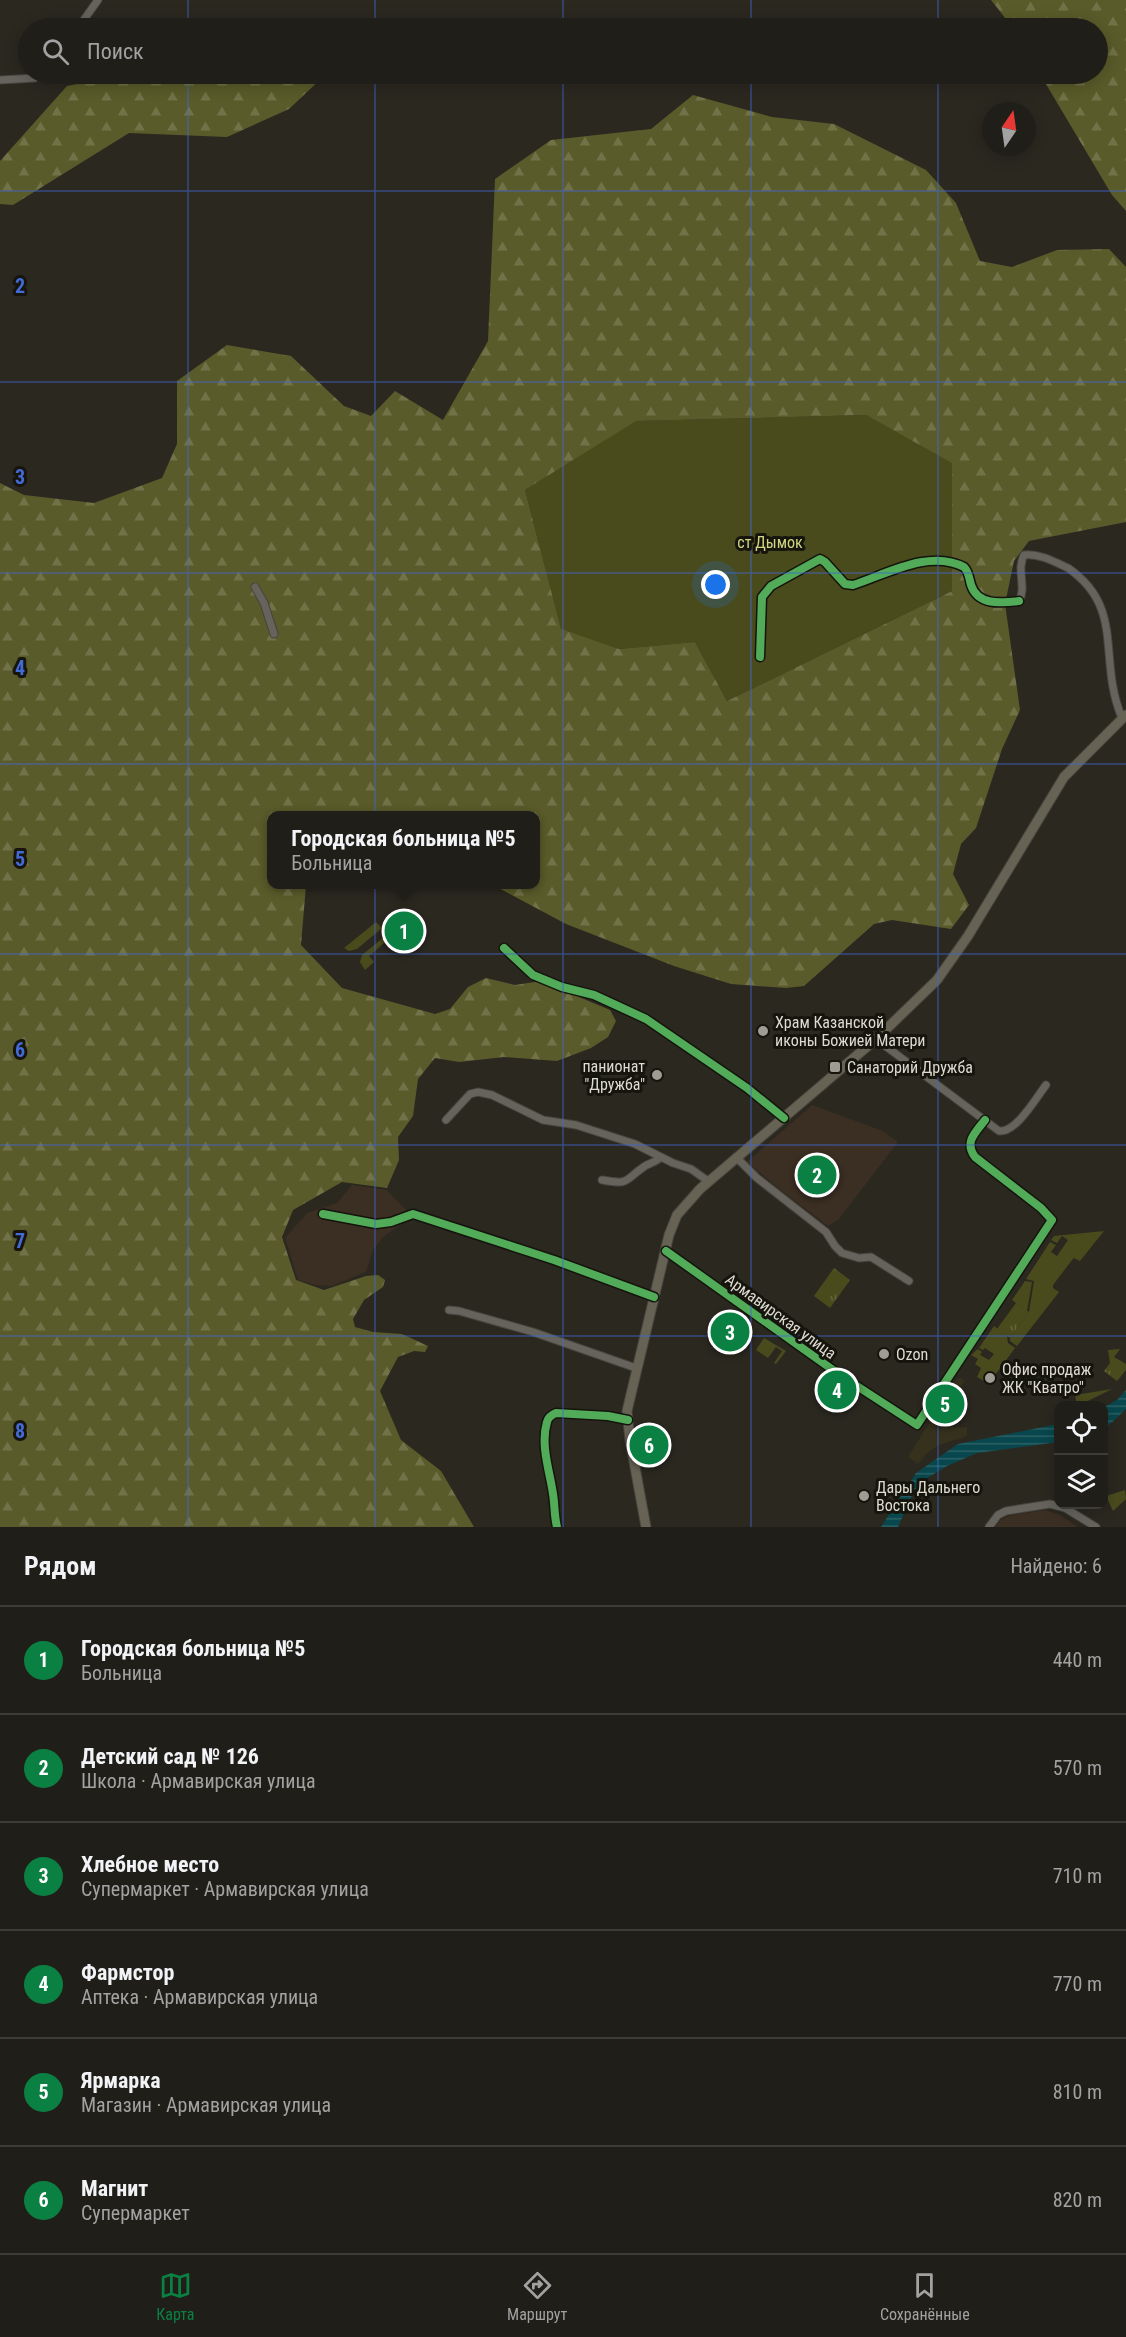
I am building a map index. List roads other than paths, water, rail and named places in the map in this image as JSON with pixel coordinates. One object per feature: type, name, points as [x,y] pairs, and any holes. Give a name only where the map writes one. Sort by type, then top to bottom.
[{"type":"main road","points":[[646,1527],[627,1411],[669,1234],[677,1215],[708,1181],[876,1039],[937,980],[1054,791],[1078,760],[1124,716]]},
{"type":"street","points":[[85,18],[98,0]]},
{"type":"street","points":[[0,80],[18,79]]},
{"type":"street","points":[[760,657],[762,597],[771,586],[820,560],[825,562],[845,584],[853,585],[921,562],[948,561],[964,567],[976,595],[985,601],[1000,603],[1019,601],[1023,594],[1020,572],[1022,560],[1024,555],[1035,555],[1083,577],[1104,598]]},
{"type":"street","points":[[255,587],[264,603],[274,634]]},
{"type":"street","points":[[1116,631],[1116,703],[1124,716]]},
{"type":"street","points":[[504,948],[525,969],[544,981],[594,995],[646,1019],[747,1088],[784,1118]]},
{"type":"street","points":[[876,1039],[999,1131],[1010,1129],[1046,1085]]},
{"type":"street","points":[[446,1120],[470,1094],[478,1092],[492,1095],[543,1120],[576,1125],[635,1144],[691,1169],[708,1181]]},
{"type":"street","name":"Армавирская улица","points":[[666,1251],[840,1375],[917,1425],[1052,1220],[1041,1208],[975,1157],[970,1150],[969,1141],[984,1120]]},
{"type":"street","points":[[602,1180],[621,1183],[629,1181],[642,1168],[661,1157]]},
{"type":"street","points":[[736,1157],[757,1178],[826,1232],[842,1253],[859,1258],[871,1257],[909,1281]]},
{"type":"street","points":[[323,1214],[376,1224],[391,1222],[413,1214],[554,1260],[654,1297]]},
{"type":"street","points":[[449,1310],[532,1332],[636,1368]]},
{"type":"street","points":[[557,1527],[553,1515],[554,1496],[545,1443],[550,1415],[556,1413],[608,1416],[628,1420]]},
{"type":"street","points":[[989,1527],[998,1515],[1006,1511],[1050,1504],[1065,1508],[1096,1527]]},
{"type":"water","points":[[1126,1390],[1126,1409],[1108,1425],[1108,1405],[1117,1400]]},
{"type":"water","points":[[1054,1425],[1054,1443],[977,1453],[947,1466],[924,1480],[914,1491],[898,1527],[881,1527],[916,1473],[958,1444]]},
{"type":"place","name":"Городская больница №5","points":[[404,931]]},
{"type":"place","name":"Храм Казанской иконы Божией Матери","points":[[763,1031]]},
{"type":"place","name":"Санаторий Дружба","points":[[835,1067]]},
{"type":"place","name":"панионат \"Дружба\"","points":[[657,1075]]},
{"type":"place","name":"Детский сад № 126","points":[[817,1175]]},
{"type":"place","name":"Хлебное место","points":[[730,1332]]},
{"type":"place","name":"Ozon","points":[[884,1354]]},
{"type":"place","name":"Офис продаж ЖК \"Кватро\"","points":[[990,1378]]},
{"type":"place","name":"Фармстор","points":[[837,1390]]},
{"type":"place","name":"Ярмарка","points":[[945,1404]]},
{"type":"place","name":"Магнит","points":[[649,1445]]},
{"type":"place","name":"Дары Дальнего Востока","points":[[864,1496]]},
{"type":"park label","name":"ст Дымок","points":[[770,542]]}]
